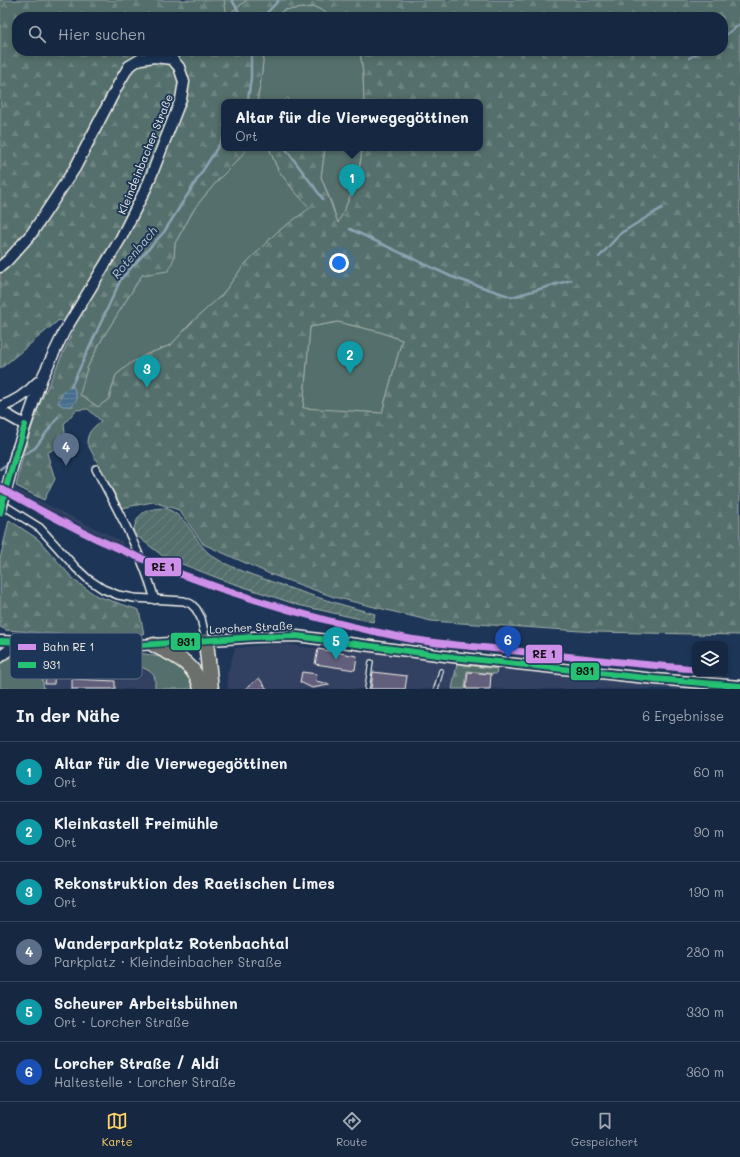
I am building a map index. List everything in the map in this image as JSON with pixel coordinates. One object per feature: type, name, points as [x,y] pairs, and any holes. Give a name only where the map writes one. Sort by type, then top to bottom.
[{"type":"highway","points":[[204,687],[200,652],[206,641]]},
{"type":"highway","points":[[154,645],[181,659],[196,673],[204,687]]},
{"type":"street","name":"Kleindeinbacher Straße","points":[[0,267],[32,233],[75,168],[129,66],[141,59],[154,57],[172,59],[180,67],[184,82],[181,99],[148,184],[122,238],[64,332],[42,378],[25,424],[0,513]]},
{"type":"street","points":[[0,407],[19,399],[30,391],[42,378]]},
{"type":"street","points":[[0,411],[25,424]]},
{"type":"street","points":[[96,469],[124,521],[151,585],[155,600]]},
{"type":"street","points":[[0,503],[40,528],[76,568],[96,584],[118,595],[155,600],[184,601],[191,604],[201,618],[206,641]]},
{"type":"street","name":"Lorcher Straße","points":[[142,645],[254,637],[297,636],[452,657],[655,679],[740,686]]},
{"type":"street","name":"Lorcher Straße","points":[[0,641],[10,642]]},
{"type":"street","points":[[0,657],[10,649]]},
{"type":"lane","points":[[367,689],[371,662]]},
{"type":"lane","points":[[436,689],[441,671]]},
{"type":"shaded area","points":[[71,386],[74,388],[77,399],[72,406],[63,406],[58,403],[64,391]]},
{"type":"shaded area","points":[[0,480],[21,492],[123,542],[124,555],[0,492]]},
{"type":"shaded area","points":[[283,643],[305,647],[358,651],[568,675],[740,689],[228,689],[227,675],[235,648]]},
{"type":"shaded area","points":[[142,668],[149,670],[155,679],[155,689],[44,689],[42,679],[142,679]]},
{"type":"green space","points":[[0,0],[224,0],[226,12],[12,12],[12,56],[263,56],[258,99],[221,99],[221,151],[245,151],[196,206],[175,243],[174,258],[168,271],[142,275],[102,339],[87,368],[80,394],[98,407],[109,399],[116,375],[131,363],[145,355],[171,345],[193,321],[222,295],[244,265],[277,232],[310,208],[278,170],[270,151],[325,151],[321,177],[338,223],[357,177],[362,151],[483,151],[483,99],[364,99],[361,56],[728,56],[728,12],[325,12],[315,7],[283,10],[281,12],[232,12],[247,0],[740,0],[740,635],[596,632],[431,621],[334,597],[270,574],[203,544],[179,510],[153,502],[122,508],[87,443],[89,433],[101,421],[88,409],[76,410],[64,424],[66,442],[47,453],[55,479],[44,500],[16,486],[24,451],[40,403],[74,329],[59,320],[0,369]],"holes":[[[338,322],[380,332],[402,340],[382,413],[303,408],[310,327]]]},
{"type":"green space","points":[[224,0],[247,0],[231,12],[226,12]]},
{"type":"green space","points":[[315,7],[325,12],[281,12],[283,10]]},
{"type":"green space","points":[[263,56],[361,56],[364,99],[258,99]]},
{"type":"green space","points":[[245,151],[270,151],[278,170],[295,192],[311,208],[277,232],[244,265],[222,295],[193,321],[171,345],[145,355],[131,363],[116,375],[109,399],[98,407],[79,394],[87,368],[102,339],[142,275],[174,258],[175,243],[196,206],[219,179]]},
{"type":"green space","points":[[325,151],[362,151],[357,177],[338,224],[332,204],[321,177]]},
{"type":"green space","points":[[338,322],[380,332],[402,340],[382,413],[303,409],[310,327]]},
{"type":"green space","points":[[165,508],[174,512],[180,517],[186,523],[199,543],[211,555],[224,563],[293,589],[375,614],[373,622],[298,605],[223,580],[164,557],[133,533],[137,520],[143,513],[152,509]]},
{"type":"green space","points":[[9,520],[38,539],[75,581],[97,596],[139,610],[144,634],[42,633],[6,630],[0,627],[0,559]]},
{"type":"green space","points":[[142,654],[174,662],[184,669],[191,677],[196,689],[155,689],[155,679],[153,675],[142,667]]},
{"type":"green space","points":[[10,658],[10,679],[42,679],[44,689],[0,689],[0,664]]},
{"type":"green space","points":[[457,664],[497,669],[496,674],[467,671],[465,689],[452,689]]},
{"type":"building","points":[[318,649],[357,656],[355,670],[315,664]]},
{"type":"building","points":[[302,672],[317,674],[316,681],[329,685],[312,688],[300,682]]},
{"type":"building","points":[[373,672],[407,676],[405,689],[371,689]]},
{"type":"building","points":[[468,672],[491,674],[490,689],[466,689]]},
{"type":"building","points":[[259,678],[267,689],[245,689]]},
{"type":"building","points":[[46,679],[54,679],[54,684],[45,684]]},
{"type":"building","points":[[72,679],[115,681],[115,689],[72,689]]},
{"type":"waterway","points":[[232,0],[239,12]]},
{"type":"waterway","name":"Rotenbach","points":[[268,12],[279,0]]},
{"type":"waterway","points":[[728,33],[740,24]]},
{"type":"waterway","name":"Rotenbach","points":[[248,99],[251,78],[251,56]]},
{"type":"waterway","name":"Rotenbach","points":[[71,387],[121,279],[164,232],[221,142]]},
{"type":"waterway","points":[[287,151],[323,199]]},
{"type":"waterway","points":[[599,257],[621,233],[662,208]]},
{"type":"waterway","points":[[350,229],[452,277],[512,297],[571,280]]},
{"type":"waterway","name":"Rotenbach","points":[[18,458],[35,448],[58,417]]},
{"type":"waterway","name":"Rotenbach","points":[[0,469],[10,462]]},
{"type":"transit line","name":"931","points":[[0,513],[6,487],[25,425]]},
{"type":"transit line","points":[[0,488],[72,527],[134,555],[210,585],[248,598],[326,620],[365,630],[428,642],[692,669]]},
{"type":"transit line","name":"931","points":[[142,645],[254,637],[297,636],[452,657],[655,679],[740,686]]},
{"type":"transit line","name":"931","points":[[0,641],[10,641]]},
{"type":"place","name":"Altar für die Vierwegegöttinen","points":[[352,197]]},
{"type":"place","name":"Kleinkastell Freimühle","points":[[350,374]]},
{"type":"place","name":"Rekonstruktion des Raetischen Limes","points":[[147,388]]},
{"type":"place","name":"Wanderparkplatz Rotenbachtal","points":[[66,466]]},
{"type":"place","name":"Lorcher Straße / Aldi","points":[[508,659]]},
{"type":"place","name":"Scheurer Arbeitsbühnen","points":[[336,660]]}]
